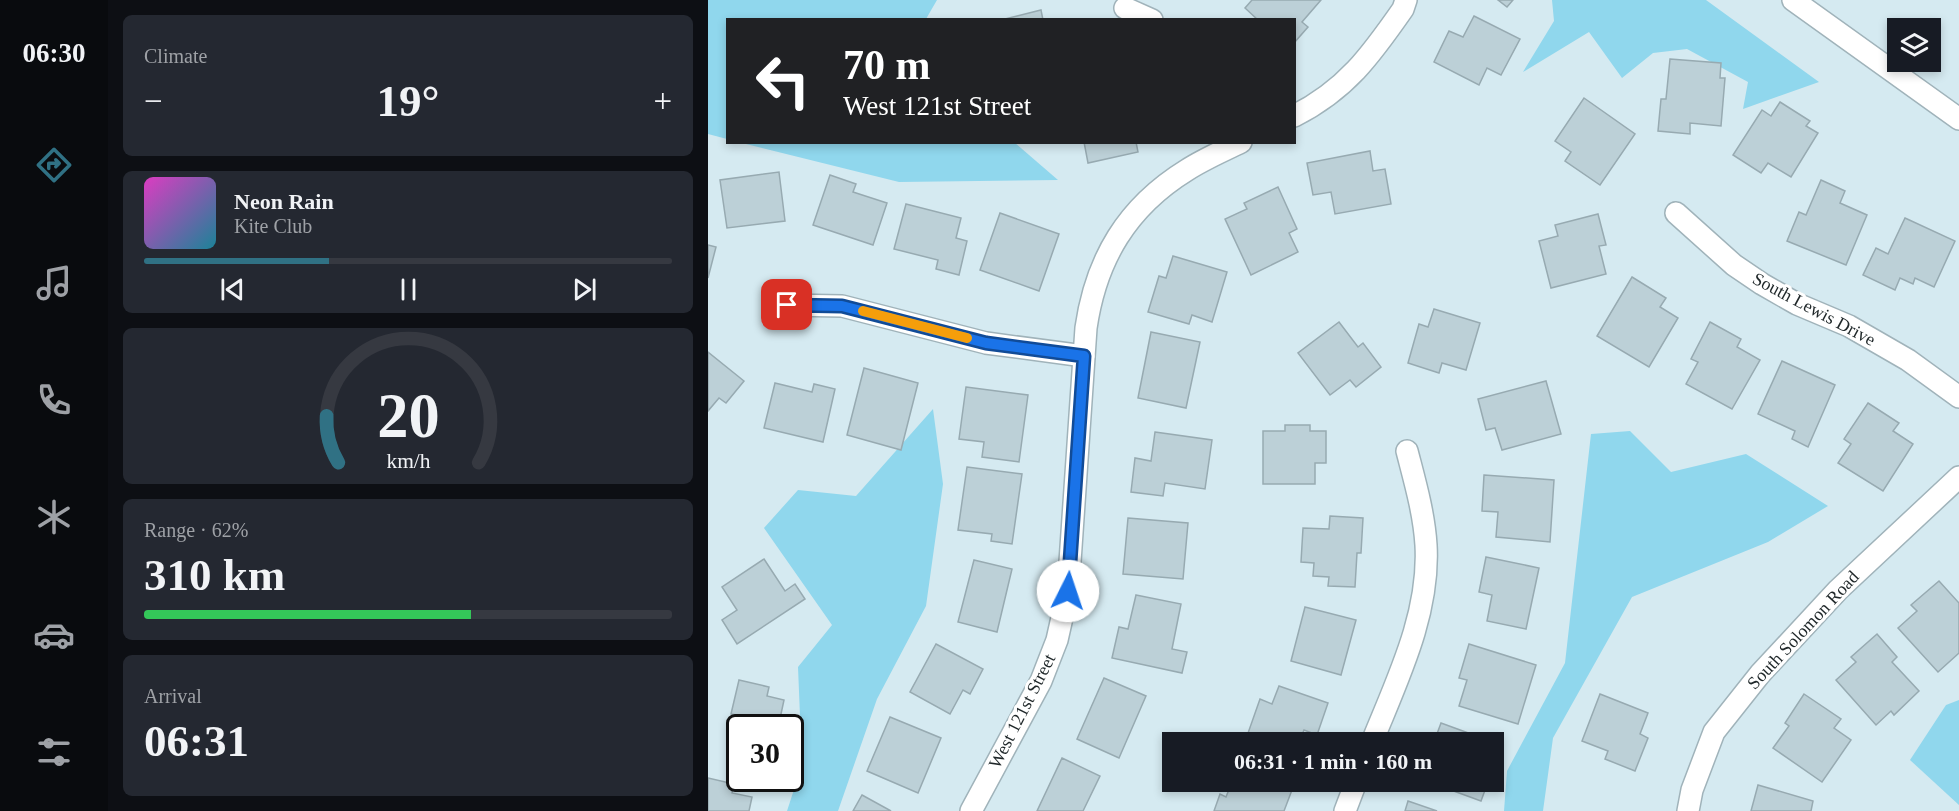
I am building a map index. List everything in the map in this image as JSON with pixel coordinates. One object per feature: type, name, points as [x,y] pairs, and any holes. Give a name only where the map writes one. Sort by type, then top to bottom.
[{"type":"street","points":[[1296,115],[1340,86],[1369,58],[1403,9],[1406,0]]},
{"type":"street","points":[[1793,0],[1959,119]]},
{"type":"street","points":[[1125,8],[1148,18]]},
{"type":"street","name":"West 121st Street","points":[[971,811],[1041,681],[1058,640],[1068,591],[1090,300],[1101,267],[1119,233],[1147,199],[1187,169],[1237,144]]},
{"type":"street","name":"South Lewis Drive","points":[[1676,213],[1734,265],[1762,284],[1797,304],[1850,326],[1908,360],[1959,397]]},
{"type":"street","points":[[787,305],[842,306],[986,343],[1084,356]]},
{"type":"street","points":[[1376,732],[1411,645],[1423,596],[1426,547],[1422,507],[1407,451]]},
{"type":"street","name":"South Solomon Road","points":[[1688,811],[1692,789],[1714,732],[1760,674],[1838,590],[1959,477]]},
{"type":"street","points":[[1345,811],[1352,792]]},
{"type":"shaded area","points":[[708,0],[937,0],[927,18],[726,18],[726,139],[708,134]]},
{"type":"shaded area","points":[[1552,0],[1706,0],[1819,82],[1743,109],[1748,82],[1687,49],[1653,53],[1622,78],[1589,32],[1523,72],[1554,21]]},
{"type":"shaded area","points":[[746,144],[1016,144],[1058,180],[899,182]]},
{"type":"shaded area","points":[[933,409],[943,484],[926,606],[877,699],[838,811],[787,811],[793,792],[804,792],[804,714],[800,714],[798,667],[832,625],[764,528],[798,490],[856,496]]},
{"type":"shaded area","points":[[1630,431],[1671,472],[1746,454],[1828,506],[1768,542],[1632,597],[1553,738],[1543,811],[1504,811],[1507,771],[1565,663],[1591,434]]},
{"type":"shaded area","points":[[1959,700],[1959,805],[1910,760],[1946,705]]},
{"type":"building","points":[[1252,0],[1321,0],[1302,22],[1308,27],[1296,41],[1296,18],[1256,18],[1245,8]]},
{"type":"building","points":[[1498,0],[1513,0],[1507,7]]},
{"type":"building","points":[[1041,10],[1043,18],[1009,18]]},
{"type":"building","points":[[1474,16],[1520,39],[1501,75],[1487,68],[1479,85],[1434,62],[1449,31],[1463,37]]},
{"type":"building","points":[[1670,59],[1721,63],[1720,78],[1725,78],[1721,126],[1690,123],[1690,134],[1658,131],[1661,99],[1666,99]]},
{"type":"building","points":[[1584,98],[1635,134],[1600,185],[1565,161],[1571,152],[1555,141]]},
{"type":"building","points":[[1780,102],[1810,121],[1806,126],[1818,133],[1791,177],[1768,163],[1761,173],[1733,155],[1762,110],[1771,116]]},
{"type":"building","points":[[1084,144],[1136,144],[1138,152],[1088,163]]},
{"type":"building","points":[[1370,151],[1373,171],[1385,169],[1391,204],[1335,214],[1331,192],[1313,195],[1307,163]]},
{"type":"building","points":[[779,172],[785,221],[727,228],[720,180]]},
{"type":"building","points":[[830,175],[856,184],[853,192],[887,203],[873,245],[813,225]]},
{"type":"building","points":[[1821,180],[1845,191],[1840,203],[1867,215],[1846,265],[1787,241],[1799,212],[1806,215]]},
{"type":"building","points":[[1278,187],[1297,229],[1289,233],[1298,252],[1251,275],[1225,219],[1247,209],[1244,203]]},
{"type":"building","points":[[906,204],[961,218],[956,238],[967,241],[959,275],[936,269],[938,260],[894,249]]},
{"type":"building","points":[[1000,213],[1059,234],[1039,291],[980,270]]},
{"type":"building","points":[[1598,214],[1606,245],[1599,246],[1606,274],[1551,288],[1539,241],[1558,236],[1555,225]]},
{"type":"building","points":[[1905,218],[1955,241],[1934,287],[1915,278],[1913,284],[1900,278],[1895,290],[1863,275],[1876,248],[1888,254]]},
{"type":"building","points":[[708,245],[716,247],[708,278]]},
{"type":"building","points":[[1173,256],[1227,272],[1212,322],[1192,315],[1189,324],[1148,312],[1159,276],[1166,278]]},
{"type":"building","points":[[1632,277],[1666,298],[1660,307],[1678,318],[1649,367],[1597,336]]},
{"type":"building","points":[[1434,309],[1480,323],[1466,370],[1442,363],[1439,373],[1408,363],[1419,324],[1428,327]]},
{"type":"building","points":[[1339,322],[1358,347],[1363,343],[1381,367],[1356,387],[1350,380],[1330,395],[1298,353]]},
{"type":"building","points":[[1710,322],[1741,339],[1737,347],[1760,360],[1732,409],[1686,384],[1698,362],[1691,359]]},
{"type":"building","points":[[1151,332],[1200,342],[1186,408],[1138,398]]},
{"type":"building","points":[[708,352],[744,381],[726,403],[719,398],[708,411]]},
{"type":"building","points":[[1782,361],[1835,385],[1808,447],[1792,439],[1795,431],[1758,414]]},
{"type":"building","points":[[864,368],[918,383],[901,450],[847,435]]},
{"type":"building","points":[[1546,381],[1561,434],[1502,450],[1495,428],[1486,430],[1478,399]]},
{"type":"building","points":[[775,383],[812,392],[814,384],[835,389],[823,442],[764,428]]},
{"type":"building","points":[[966,387],[1028,395],[1019,462],[982,457],[984,442],[959,439]]},
{"type":"building","points":[[1868,403],[1899,423],[1893,431],[1913,444],[1883,491],[1838,463],[1851,444],[1844,439]]},
{"type":"building","points":[[1285,425],[1310,425],[1310,431],[1326,431],[1326,463],[1315,463],[1315,484],[1263,484],[1263,431],[1285,431]]},
{"type":"building","points":[[1155,432],[1212,440],[1205,489],[1165,483],[1163,496],[1131,492],[1135,458],[1151,461]]},
{"type":"building","points":[[967,467],[1022,474],[1012,544],[991,541],[992,534],[958,530]]},
{"type":"building","points":[[1484,475],[1554,480],[1550,542],[1496,537],[1498,512],[1482,511]]},
{"type":"building","points":[[1330,516],[1363,518],[1361,553],[1357,553],[1355,587],[1328,586],[1329,577],[1313,576],[1314,563],[1301,562],[1303,528],[1329,529]]},
{"type":"building","points":[[1128,518],[1188,523],[1183,579],[1123,574]]},
{"type":"building","points":[[1486,557],[1539,568],[1526,629],[1487,621],[1492,595],[1479,592]]},
{"type":"building","points":[[764,559],[785,591],[795,584],[805,599],[737,644],[722,620],[737,610],[722,587]]},
{"type":"building","points":[[974,560],[1012,569],[997,632],[958,622]]},
{"type":"building","points":[[1939,581],[1959,603],[1959,653],[1938,672],[1898,628],[1917,611],[1911,605]]},
{"type":"building","points":[[1136,595],[1181,604],[1172,649],[1187,652],[1182,673],[1112,658],[1119,627],[1128,629]]},
{"type":"building","points":[[1305,607],[1356,620],[1341,675],[1291,661]]},
{"type":"building","points":[[1877,634],[1897,657],[1892,662],[1919,691],[1894,715],[1891,711],[1876,725],[1836,680],[1856,662],[1851,657]]},
{"type":"building","points":[[936,644],[983,669],[970,694],[963,690],[950,714],[910,692]]},
{"type":"building","points":[[1469,644],[1536,665],[1518,724],[1459,706],[1467,680],[1459,678]]},
{"type":"building","points":[[1104,678],[1146,696],[1119,758],[1077,739]]},
{"type":"building","points":[[739,680],[769,687],[767,696],[784,700],[781,714],[731,714]]},
{"type":"building","points":[[1279,686],[1328,703],[1318,732],[1304,730],[1303,732],[1248,732],[1260,699],[1272,704]]},
{"type":"building","points":[[1600,694],[1648,713],[1640,734],[1648,738],[1635,771],[1605,759],[1608,751],[1582,741]]},
{"type":"building","points":[[1804,694],[1841,719],[1834,728],[1851,740],[1822,782],[1773,748],[1789,726],[1785,723]]},
{"type":"building","points":[[890,717],[941,738],[918,793],[867,771]]},
{"type":"building","points":[[1441,723],[1466,732],[1438,732]]},
{"type":"building","points":[[1062,758],[1100,776],[1083,811],[1037,811]]},
{"type":"building","points":[[708,778],[726,782],[726,792],[752,797],[749,811],[708,811]]},
{"type":"building","points":[[1758,785],[1813,801],[1811,811],[1751,811]]},
{"type":"building","points":[[1228,792],[1291,792],[1284,811],[1214,811],[1220,794],[1226,797]]},
{"type":"building","points":[[1456,792],[1484,792],[1481,801]]},
{"type":"building","points":[[862,795],[891,811],[853,811]]},
{"type":"building","points":[[1408,801],[1437,811],[1405,811]]},
{"type":"slow traffic","points":[[863,311],[967,338]]},
{"type":"route","points":[[787,305],[842,306],[986,343],[1084,356],[1068,591]]}]
